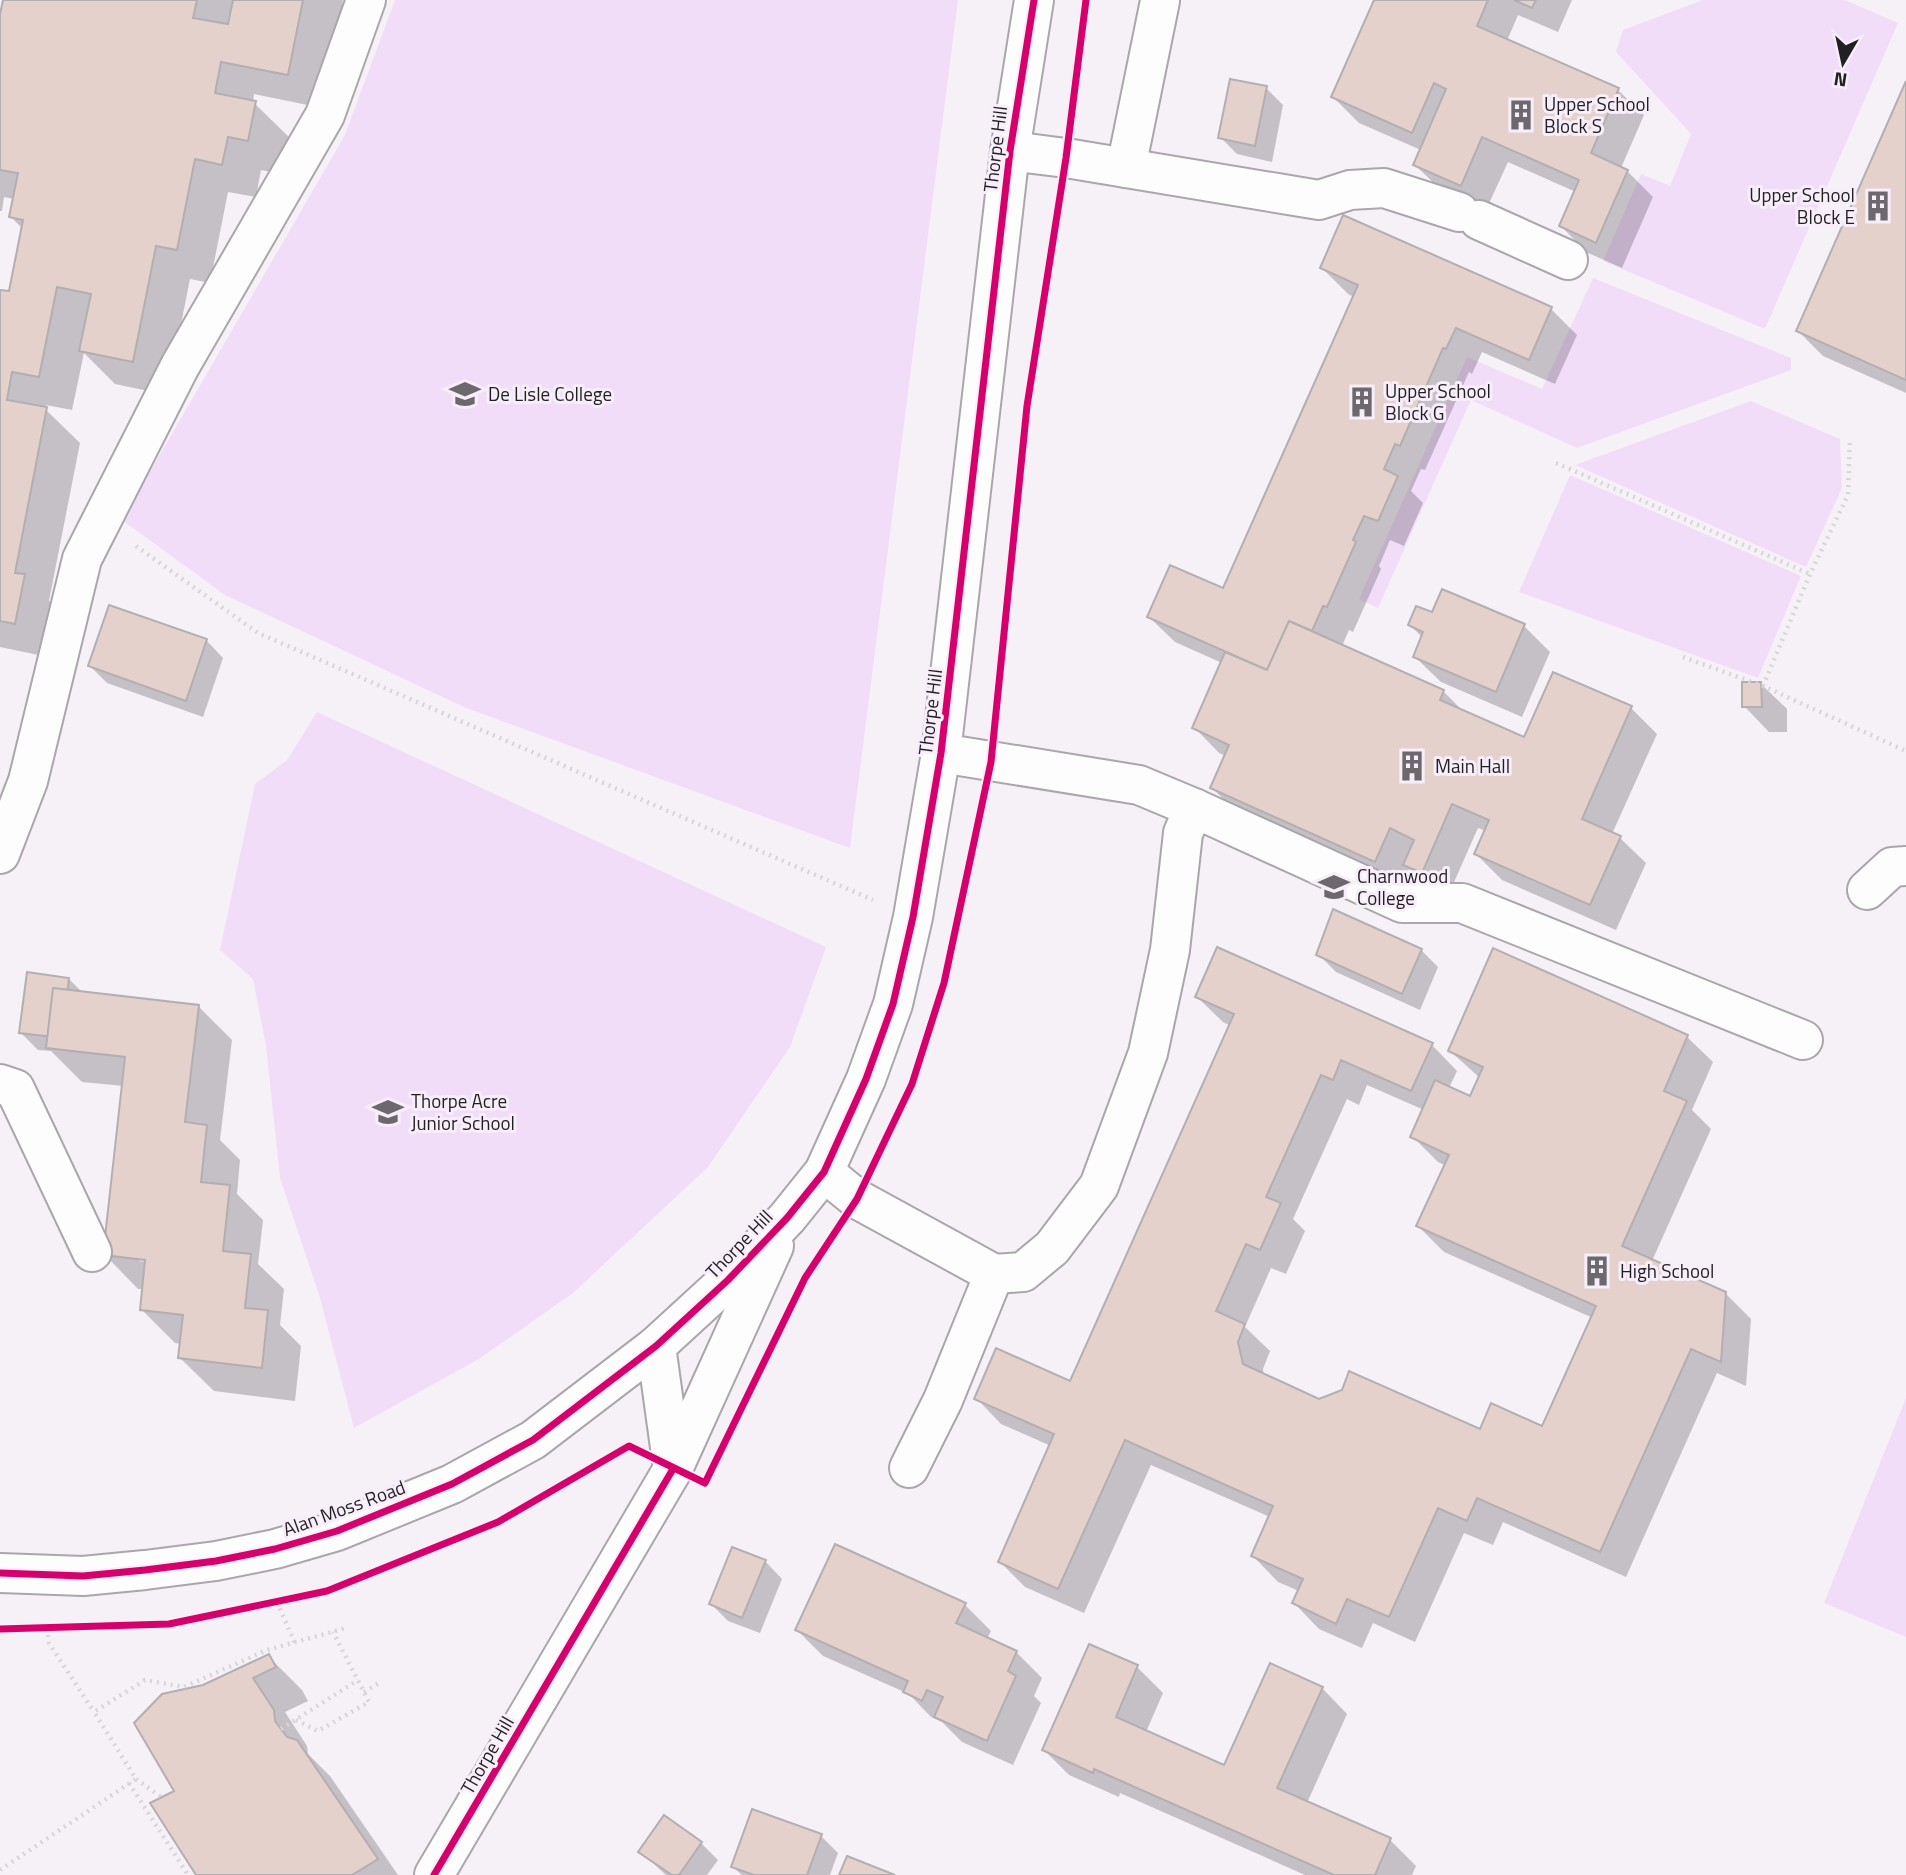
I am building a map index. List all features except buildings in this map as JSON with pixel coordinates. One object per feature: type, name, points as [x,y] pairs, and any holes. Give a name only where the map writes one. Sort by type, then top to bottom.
[{"type":"street","points":[[0,854],[14,778],[82,559],[180,366],[325,115],[366,0]]},
{"type":"street","name":"Thorpe Hill","points":[[656,1346],[728,1280],[787,1218],[824,1172],[866,1079],[893,1004],[913,917],[942,753],[1010,151],[1034,0]]},
{"type":"street","points":[[1126,168],[1154,0]]},
{"type":"street","points":[[1010,151],[1319,200],[1350,190],[1384,188],[1469,216],[1569,260]]},
{"type":"street","points":[[942,753],[1139,785],[1402,903],[1462,903],[1803,1040]]},
{"type":"street","points":[[824,1172],[856,1199],[994,1274],[1023,1272],[1052,1248],[1099,1186],[1148,1053],[1170,950],[1183,833],[1195,808]]},
{"type":"street","points":[[1867,890],[1892,867],[1906,866]]},
{"type":"street","points":[[0,1084],[15,1089],[92,1252]]},
{"type":"street","name":"Thorpe Hill","points":[[434,1875],[673,1469],[787,1218]]},
{"type":"street","points":[[909,1468],[943,1400],[994,1274]]},
{"type":"street","points":[[656,1346],[673,1469]]},
{"type":"street","name":"Alan Moss Road","points":[[0,1573],[83,1576],[145,1570],[216,1561],[275,1549],[337,1531],[452,1484],[533,1440],[656,1346]]},
{"type":"path","points":[[1763,686],[1810,574],[1848,495],[1850,439]]},
{"type":"path","points":[[1556,463],[1810,574]]},
{"type":"path","points":[[100,521],[258,633],[913,917]]},
{"type":"path","points":[[1683,657],[1763,686],[1906,751]]},
{"type":"path","points":[[264,1605],[290,1599]]},
{"type":"path","points":[[277,1602],[295,1643]]},
{"type":"path","points":[[35,1628],[61,1627]]},
{"type":"path","points":[[47,1628],[49,1643],[136,1779],[161,1797]]},
{"type":"path","points":[[94,1712],[145,1679],[184,1687],[267,1650],[346,1628]]},
{"type":"path","points":[[296,1720],[318,1731],[369,1702],[333,1632]]},
{"type":"path","points":[[281,1729],[358,1680]]},
{"type":"path","points":[[364,1692],[379,1683]]},
{"type":"path","points":[[0,1870],[136,1779]]},
{"type":"path","points":[[129,1783],[188,1875]]},
{"type":"shaded area","name":"De Lisle College","points":[[395,0],[958,0],[850,848],[466,708],[225,595],[122,520],[345,135]]},
{"type":"shaded area","points":[[1703,0],[1845,0],[1898,23],[1765,329],[1603,261],[1641,174],[1670,186],[1691,134],[1616,52],[1623,30]]},
{"type":"shaded area","points":[[1593,278],[1791,358],[1791,370],[1577,448],[1471,400],[1378,608],[1359,599],[1467,357],[1542,389]]},
{"type":"shaded area","points":[[1751,401],[1840,439],[1842,488],[1806,567],[1575,465]]},
{"type":"shaded area","points":[[1570,475],[1801,576],[1758,678],[1519,592]]},
{"type":"shaded area","points":[[317,712],[826,947],[790,1047],[708,1167],[573,1293],[479,1359],[354,1428],[320,1298],[280,1178],[266,1046],[253,979],[220,950],[255,784],[287,760]]},
{"type":"shaded area","points":[[1906,1398],[1906,1637],[1824,1603]]},
{"type":"cycle path","points":[[0,1573],[83,1576],[216,1561],[275,1549],[337,1531],[452,1484],[533,1440],[656,1346],[728,1280],[787,1218],[824,1172],[866,1079],[893,1004],[913,917],[941,753],[1010,151],[1034,0]]},
{"type":"cycle path","points":[[0,1629],[169,1624],[327,1591],[498,1522],[629,1446],[705,1483],[805,1278],[857,1199],[912,1084],[944,983],[991,762],[1027,406],[1066,158],[1086,0]]},
{"type":"cycle path","points":[[434,1875],[673,1469]]},
{"type":"place","name":"Upper School Block S","points":[[1521,115]]},
{"type":"place","name":"Upper School Block E","points":[[1878,206]]},
{"type":"place","name":"De Lisle College","points":[[465,394]]},
{"type":"place","name":"Upper School Block G","points":[[1362,402]]},
{"type":"place","name":"Main Hall","points":[[1412,766]]},
{"type":"place","name":"Charnwood College","points":[[1334,887]]},
{"type":"place","name":"Thorpe Acre Junior School","points":[[388,1112]]},
{"type":"place","name":"High School","points":[[1597,1271]]}]
